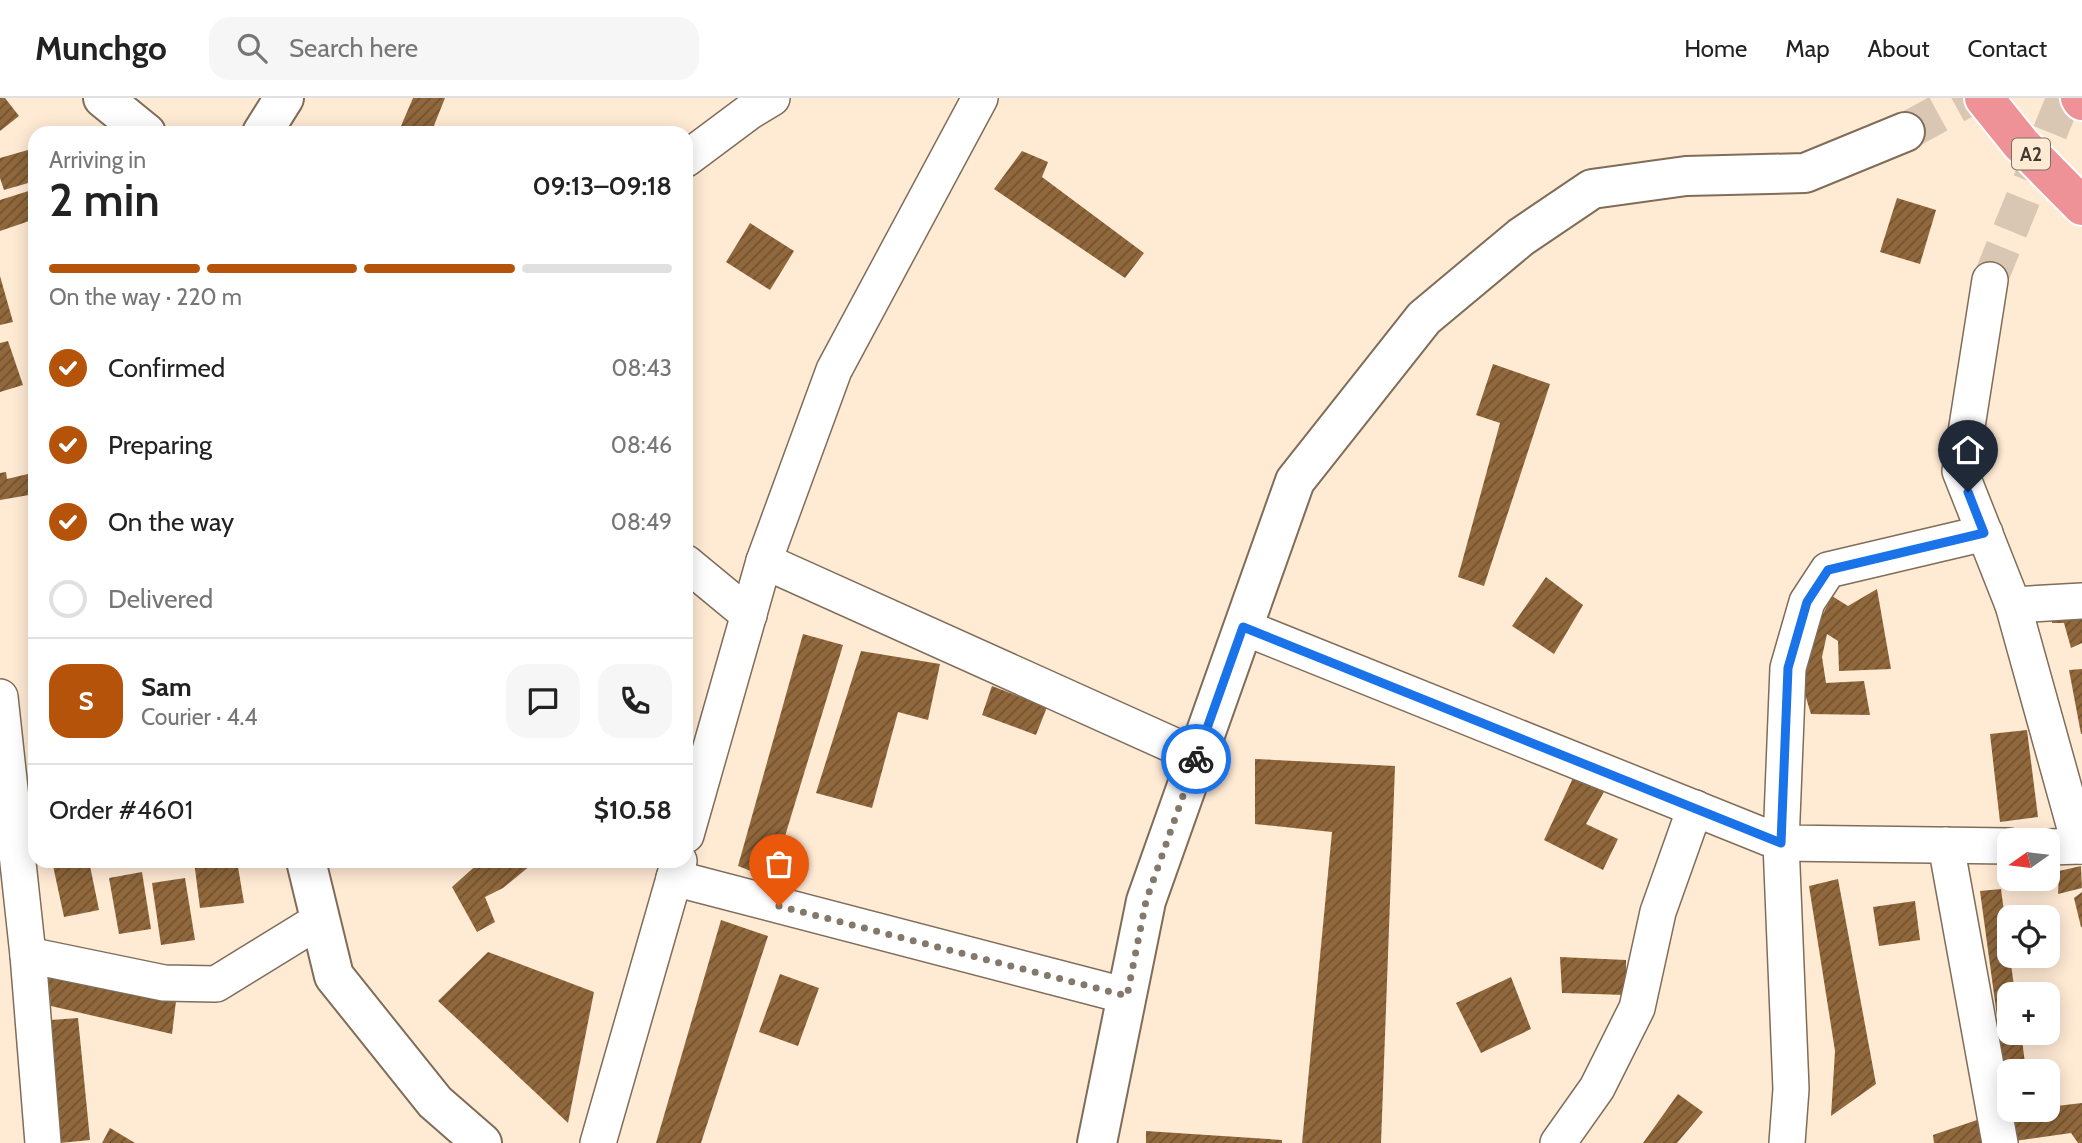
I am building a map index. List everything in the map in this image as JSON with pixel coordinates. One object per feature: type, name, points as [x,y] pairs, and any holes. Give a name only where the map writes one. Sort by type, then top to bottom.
[{"type":"highway","name":"A2","points":[[1984,98],[2021,144],[2082,206]]},
{"type":"street","points":[[103,98],[137,126]]},
{"type":"street","points":[[267,126],[285,98]]},
{"type":"street","points":[[693,154],[749,111],[772,98]]},
{"type":"street","points":[[693,811],[764,561],[834,369],[972,112],[987,98]]},
{"type":"street","points":[[1097,1143],[1146,901],[1295,481],[1424,318],[1521,237],[1592,189],[1686,176],[1805,173],[1905,132]]},
{"type":"street","points":[[1990,280],[1960,471],[2013,605],[2070,846]]},
{"type":"street","points":[[1787,1143],[1791,1089],[1781,843],[1788,668],[1807,602],[1828,570],[1984,533]]},
{"type":"street","points":[[764,561],[1197,756]]},
{"type":"street","points":[[693,569],[749,615]]},
{"type":"street","points":[[2013,605],[2082,601]]},
{"type":"street","points":[[1243,627],[1781,843],[1997,846]]},
{"type":"street","points":[[0,697],[28,955],[43,1143]]},
{"type":"street","points":[[1558,1143],[1597,1088],[1637,1007],[1658,912],[1695,808]]},
{"type":"street","points":[[1946,845],[2000,1143]]},
{"type":"street","points":[[308,868],[334,976],[435,1102],[482,1143]]},
{"type":"street","points":[[598,1143],[676,870],[1127,996]]},
{"type":"street","points":[[28,955],[164,983],[216,984],[320,920]]},
{"type":"building","points":[[0,98],[5,98],[19,116],[0,131]]},
{"type":"building","points":[[413,98],[445,98],[434,126],[401,126]]},
{"type":"building","points":[[28,150],[28,183],[4,190],[0,178],[0,158]]},
{"type":"building","points":[[1022,151],[1048,162],[1042,177],[1144,253],[1125,278],[994,189]]},
{"type":"building","points":[[28,191],[28,221],[0,231],[0,200]]},
{"type":"building","points":[[1897,198],[1936,210],[1920,264],[1880,252]]},
{"type":"building","points":[[750,223],[794,251],[770,290],[726,262]]},
{"type":"building","points":[[0,276],[13,322],[0,325]]},
{"type":"building","points":[[8,341],[23,385],[0,392],[0,343]]},
{"type":"building","points":[[1493,364],[1550,384],[1484,586],[1458,577],[1500,423],[1476,415]]},
{"type":"building","points":[[6,472],[7,479],[28,474],[28,495],[0,500],[0,473]]},
{"type":"building","points":[[1546,577],[1583,605],[1554,654],[1512,626]]},
{"type":"building","points":[[1877,589],[1891,669],[1839,671],[1838,641],[1827,634],[1822,657],[1826,683],[1864,681],[1870,715],[1811,714],[1800,678],[1809,642],[1832,596],[1848,606]]},
{"type":"building","points":[[2082,613],[2082,643],[2071,648],[2064,623],[2052,623],[2052,614]]},
{"type":"building","points":[[803,634],[843,645],[772,879],[738,866]]},
{"type":"building","points":[[861,651],[940,664],[928,720],[898,712],[872,808],[816,793]]},
{"type":"building","points":[[2082,669],[2082,734],[2081,734],[2069,670]]},
{"type":"building","points":[[992,686],[1047,707],[1036,735],[982,715]]},
{"type":"building","points":[[2027,730],[2038,817],[2000,822],[1990,734]]},
{"type":"building","points":[[1255,759],[1395,766],[1381,1143],[1302,1143],[1332,832],[1255,824]]},
{"type":"building","points":[[1573,778],[1605,790],[1586,824],[1618,839],[1603,870],[1544,840]]},
{"type":"building","points":[[2081,866],[2082,888],[2058,894],[2060,871]]},
{"type":"building","points":[[54,868],[90,868],[99,910],[64,917]]},
{"type":"building","points":[[195,868],[238,868],[244,903],[200,908]]},
{"type":"building","points":[[473,868],[527,868],[503,888],[485,897],[495,922],[477,932],[452,887]]},
{"type":"building","points":[[142,872],[151,929],[119,934],[109,878]]},
{"type":"building","points":[[185,878],[195,940],[161,945],[152,883]]},
{"type":"building","points":[[1838,879],[1876,1084],[1831,1116],[1835,1051],[1809,886]]},
{"type":"building","points":[[1980,891],[2001,891],[2003,905],[1997,905],[1997,968],[2012,968],[2013,982],[1997,982],[1997,1016]]},
{"type":"building","points":[[2082,892],[2082,927],[2081,927],[2074,898]]},
{"type":"building","points":[[1915,901],[1920,940],[1879,946],[1873,907]]},
{"type":"building","points":[[721,920],[768,936],[701,1143],[656,1143]]},
{"type":"building","points":[[488,952],[594,992],[568,1123],[438,1001]]},
{"type":"building","points":[[1560,957],[1626,960],[1626,995],[1562,993]]},
{"type":"building","points":[[780,974],[819,988],[798,1046],[759,1032]]},
{"type":"building","points":[[48,975],[176,1001],[172,1034],[51,1006]]},
{"type":"building","points":[[1511,977],[1531,1029],[1481,1053],[1456,1003]]},
{"type":"building","points":[[78,1018],[90,1140],[60,1143],[51,1020]]},
{"type":"building","points":[[2001,1045],[2023,1045],[2024,1059],[2003,1059]]},
{"type":"building","points":[[1678,1094],[1703,1112],[1677,1143],[1643,1143]]},
{"type":"building","points":[[2082,1103],[2082,1143],[2078,1143],[2071,1133],[2014,1141],[2012,1122],[2060,1122],[2060,1106]]},
{"type":"building","points":[[1980,1119],[1987,1143],[1934,1143],[1933,1135]]},
{"type":"building","points":[[110,1128],[135,1143],[102,1143]]},
{"type":"building","points":[[1146,1131],[1282,1140],[1282,1143],[1146,1143]]},
{"type":"tunnel","points":[[1905,132],[1967,98]]},
{"type":"tunnel","points":[[1990,280],[2064,98]]},
{"type":"way so far","points":[[779,906],[1127,996],[1146,901],[1196,759]]},
{"type":"route","points":[[1196,759],[1243,627],[1781,843],[1788,668],[1807,602],[1828,570],[1984,533],[1968,492]]}]
